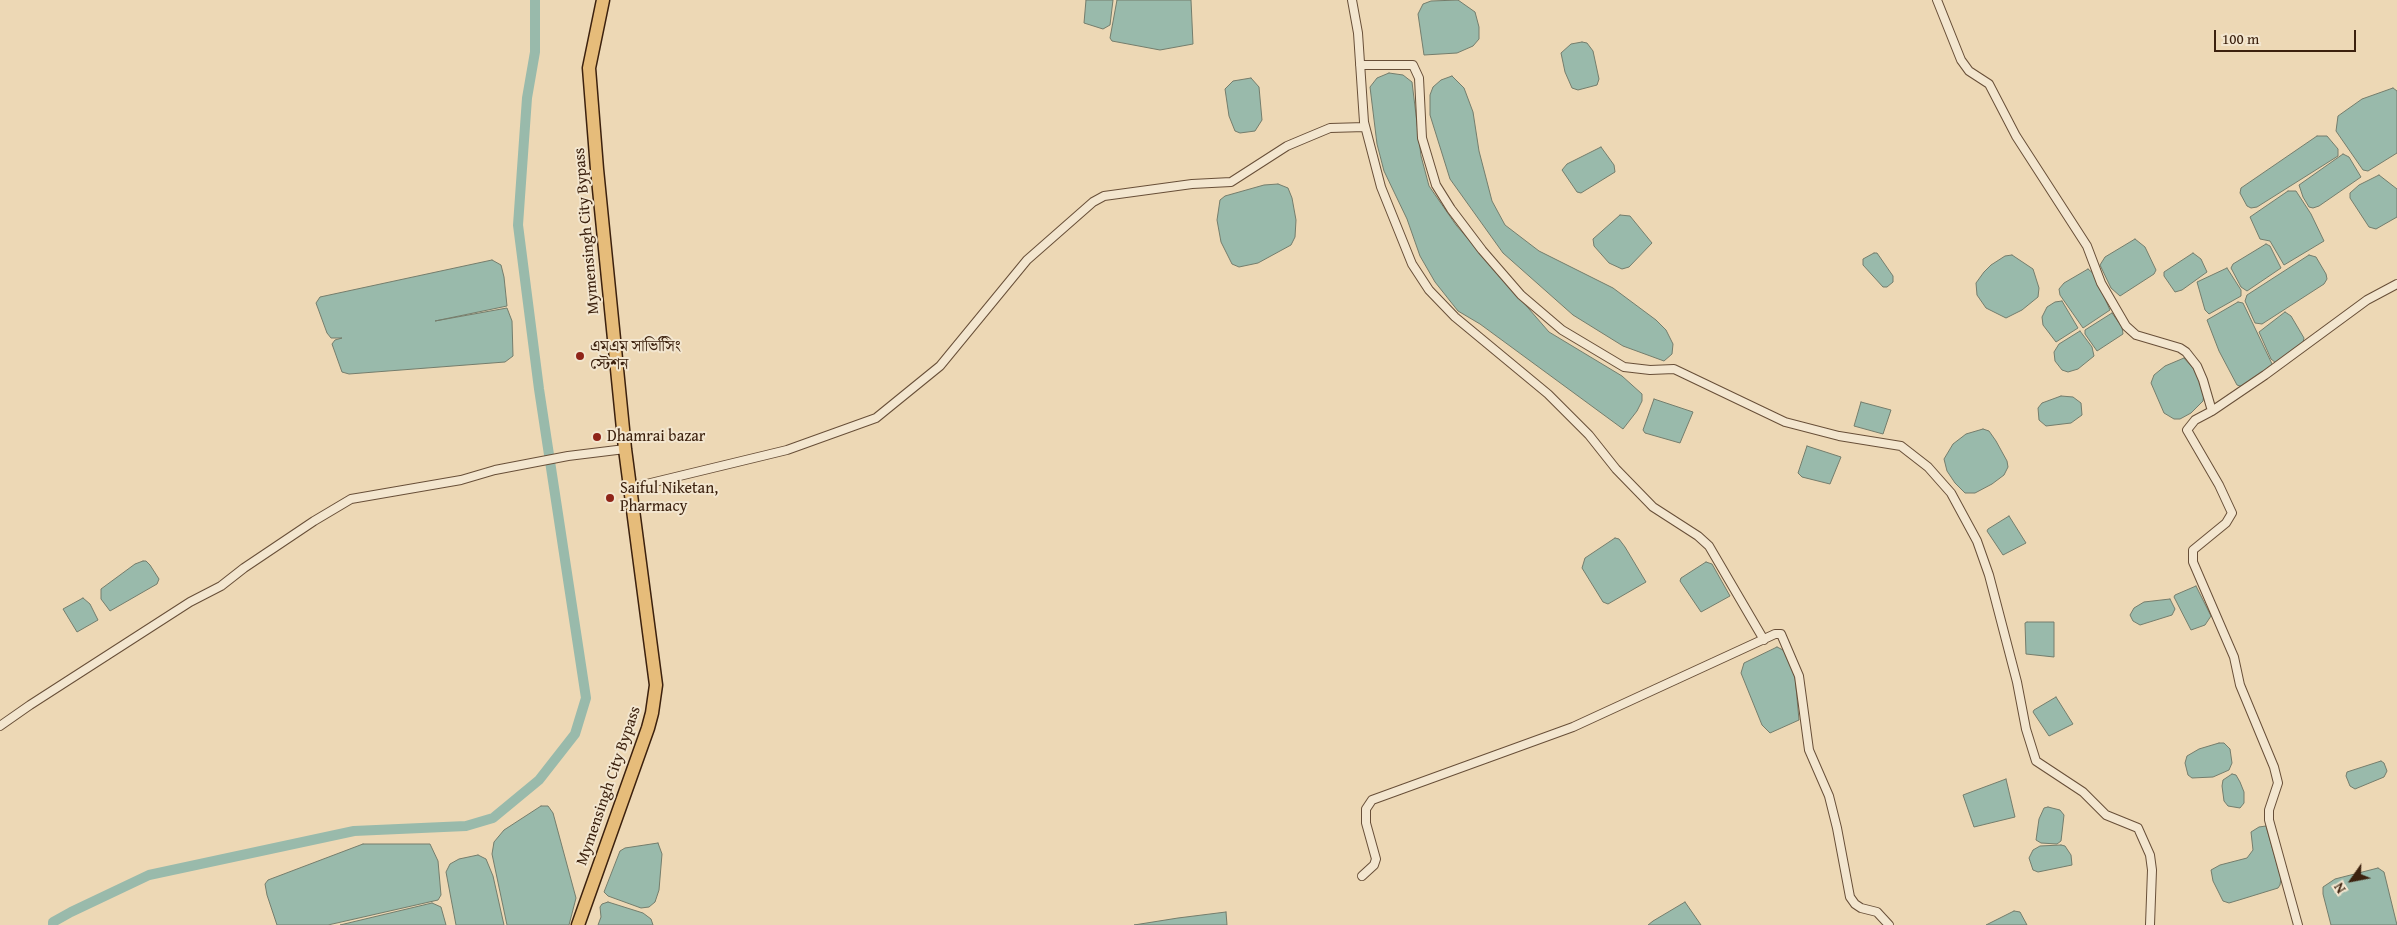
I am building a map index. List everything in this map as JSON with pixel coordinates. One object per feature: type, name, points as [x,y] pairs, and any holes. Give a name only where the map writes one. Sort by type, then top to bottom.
[{"type":"highway","name":"Mymensingh City Bypass","points":[[578,925],[648,728],[656,685],[625,449],[604,256],[589,68],[603,0]]},
{"type":"street","points":[[1352,0],[1358,33],[1365,127],[1381,187],[1412,264],[1429,290],[1455,317],[1548,394],[1589,435],[1616,469],[1653,507],[1698,536],[1709,546],[1764,640]]},
{"type":"street","points":[[1937,0],[1961,60],[1970,71],[1989,84],[2016,136],[2087,246],[2102,284],[2126,326],[2136,335],[2180,348],[2191,357],[2203,380],[2212,411]]},
{"type":"street","points":[[1360,65],[1412,66],[1419,78],[1422,138],[1436,185],[1451,209],[1482,250],[1521,295],[1562,330],[1624,367],[1650,370],[1674,369],[1785,422],[1840,436],[1901,446],[1928,467],[1951,493],[1977,542],[1989,575],[2017,682],[2026,729],[2036,761],[2082,792],[2106,815],[2138,828],[2150,855],[2152,870],[2150,925]]},
{"type":"street","points":[[630,488],[787,450],[876,418],[940,366],[1027,260],[1093,202],[1104,196],[1192,184],[1231,182],[1287,146],[1330,128],[1365,127]]},
{"type":"street","points":[[2298,925],[2269,820],[2270,806],[2278,783],[2274,767],[2240,685],[2234,657],[2193,562],[2193,550],[2226,523],[2231,516],[2231,508],[2187,430],[2195,420],[2212,411],[2265,375],[2367,300],[2397,284]]},
{"type":"street","points":[[0,726],[190,602],[222,586],[244,568],[314,521],[351,500],[461,480],[568,456],[625,449]]},
{"type":"street","points":[[1362,876],[1374,865],[1376,859],[1366,823],[1366,809],[1372,800],[1573,727],[1775,634],[1781,634],[1799,676],[1809,750],[1833,812],[1850,897],[1854,904],[1861,908],[1878,912],[1889,925]]},
{"type":"shaded area","points":[[1086,0],[1113,0],[1110,25],[1103,29],[1084,23]]},
{"type":"shaded area","points":[[1117,0],[1191,0],[1193,44],[1160,50],[1112,41],[1110,38]]},
{"type":"shaded area","points":[[1458,0],[1475,12],[1479,27],[1479,39],[1473,46],[1457,53],[1424,55],[1418,14],[1423,4],[1431,1]]},
{"type":"shaded area","points":[[1587,43],[1593,51],[1599,79],[1597,85],[1578,90],[1572,88],[1565,72],[1561,53],[1571,44]]},
{"type":"shaded area","points":[[1389,73],[1403,75],[1412,82],[1421,156],[1429,186],[1456,225],[1549,332],[1622,376],[1642,394],[1642,401],[1637,411],[1623,429],[1480,324],[1458,311],[1435,282],[1420,256],[1407,219],[1384,171],[1377,144],[1370,87],[1377,78]]},
{"type":"shaded area","points":[[1452,76],[1464,88],[1473,112],[1479,151],[1492,201],[1505,225],[1539,251],[1613,288],[1656,320],[1666,330],[1673,344],[1672,354],[1664,361],[1623,346],[1573,315],[1503,253],[1450,179],[1430,115],[1430,95],[1433,87],[1441,80]]},
{"type":"shaded area","points":[[1251,78],[1259,87],[1262,120],[1255,131],[1240,133],[1235,131],[1229,116],[1225,89],[1233,81]]},
{"type":"shaded area","points":[[2393,88],[2397,91],[2397,153],[2368,171],[2363,170],[2336,131],[2338,116],[2362,99]]},
{"type":"shaded area","points":[[2317,136],[2327,136],[2338,149],[2338,156],[2257,207],[2251,208],[2247,206],[2240,193],[2241,188]]},
{"type":"shaded area","points":[[1601,147],[1614,165],[1615,172],[1581,193],[1577,192],[1562,170],[1567,164]]},
{"type":"shaded area","points":[[2343,154],[2349,157],[2361,177],[2319,206],[2309,207],[2299,185]]},
{"type":"shaded area","points":[[2379,175],[2397,189],[2397,217],[2376,229],[2369,227],[2350,198],[2350,193],[2359,185]]},
{"type":"shaded area","points":[[1278,184],[1288,188],[1292,198],[1296,220],[1295,237],[1291,245],[1258,263],[1239,267],[1232,264],[1221,242],[1217,220],[1220,200],[1225,196],[1264,185]]},
{"type":"shaded area","points":[[2288,191],[2296,191],[2311,214],[2324,241],[2284,265],[2270,241],[2260,239],[2250,217]]},
{"type":"shaded area","points":[[1620,215],[1630,216],[1652,243],[1629,267],[1622,269],[1609,263],[1594,246],[1593,239]]},
{"type":"shaded area","points":[[2135,239],[2145,247],[2156,270],[2154,274],[2120,296],[2111,288],[2100,265],[2105,257]]},
{"type":"shaded area","points":[[2266,244],[2270,246],[2281,268],[2247,291],[2241,287],[2231,268],[2233,264]]},
{"type":"shaded area","points":[[1877,253],[1893,276],[1893,282],[1887,287],[1883,287],[1863,265],[1863,259]]},
{"type":"shaded area","points":[[2193,253],[2201,259],[2207,272],[2182,290],[2175,292],[2164,276],[2164,272]]},
{"type":"shaded area","points":[[2012,255],[2033,269],[2039,288],[2038,297],[2022,310],[2006,318],[1986,308],[1977,295],[1976,283],[1991,265],[2005,256]]},
{"type":"shaded area","points":[[2309,255],[2316,257],[2326,274],[2327,279],[2324,284],[2262,324],[2255,323],[2245,301],[2247,295]]},
{"type":"shaded area","points":[[492,260],[501,265],[507,306],[435,321],[507,308],[512,321],[513,356],[505,362],[349,374],[342,372],[332,344],[335,340],[342,338],[331,338],[327,333],[316,303],[320,297]]},
{"type":"shaded area","points":[[2227,268],[2241,290],[2241,296],[2209,314],[2205,310],[2197,282]]},
{"type":"shaded area","points":[[2088,269],[2094,274],[2110,310],[2083,328],[2060,295],[2059,289],[2064,283]]},
{"type":"shaded area","points":[[2062,301],[2078,328],[2056,342],[2043,325],[2042,317],[2047,307],[2055,302]]},
{"type":"shaded area","points":[[2238,302],[2243,303],[2273,366],[2243,387],[2237,385],[2219,351],[2207,320]]},
{"type":"shaded area","points":[[2285,312],[2291,316],[2304,338],[2303,343],[2276,363],[2271,359],[2259,332]]},
{"type":"shaded area","points":[[2112,313],[2122,327],[2123,334],[2097,351],[2085,334],[2085,330]]},
{"type":"shaded area","points":[[2080,331],[2092,347],[2094,356],[2078,369],[2068,372],[2062,370],[2055,361],[2054,352],[2059,344]]},
{"type":"shaded area","points":[[2184,358],[2198,374],[2204,394],[2203,401],[2191,413],[2180,419],[2174,419],[2164,413],[2151,383],[2154,375],[2165,366]]},
{"type":"shaded area","points":[[2061,396],[2073,397],[2081,403],[2082,415],[2071,423],[2046,426],[2039,420],[2038,408],[2042,403]]},
{"type":"shaded area","points":[[1654,399],[1693,412],[1680,443],[1645,433],[1643,430]]},
{"type":"shaded area","points":[[1861,402],[1891,410],[1883,434],[1854,426]]},
{"type":"shaded area","points":[[1983,429],[1989,431],[1996,441],[2007,461],[2008,467],[2004,475],[1992,484],[1975,493],[1965,493],[1947,471],[1944,459],[1953,444],[1966,434]]},
{"type":"shaded area","points":[[1807,446],[1841,457],[1830,484],[1802,477],[1798,473]]},
{"type":"shaded area","points":[[2009,516],[2026,543],[2003,555],[1987,531]]},
{"type":"shaded area","points":[[1615,538],[1619,539],[1625,547],[1646,582],[1608,604],[1603,602],[1582,568],[1585,558]]},
{"type":"shaded area","points":[[143,561],[150,565],[159,579],[157,584],[110,611],[101,599],[101,589],[135,564]]},
{"type":"shaded area","points":[[1706,562],[1712,564],[1730,596],[1701,612],[1680,581],[1681,578]]},
{"type":"shaded area","points":[[2196,586],[2211,616],[2205,625],[2191,630],[2174,597]]},
{"type":"shaded area","points":[[83,598],[90,604],[98,620],[77,632],[63,609]]},
{"type":"shaded area","points":[[2170,599],[2175,609],[2172,615],[2140,625],[2133,621],[2130,615],[2134,608],[2144,602]]},
{"type":"shaded area","points":[[2054,622],[2054,657],[2026,654],[2025,623]]},
{"type":"shaded area","points":[[1777,647],[1783,650],[1789,658],[1795,676],[1799,720],[1770,733],[1762,725],[1741,673],[1744,663]]},
{"type":"shaded area","points":[[2056,697],[2073,724],[2049,736],[2033,712]]},
{"type":"shaded area","points":[[2224,743],[2230,749],[2232,763],[2229,770],[2213,777],[2192,778],[2188,775],[2185,763],[2187,756],[2199,749]]},
{"type":"shaded area","points":[[2381,761],[2384,763],[2387,771],[2384,777],[2355,789],[2350,786],[2346,776],[2347,772]]},
{"type":"shaded area","points":[[2232,774],[2236,775],[2244,792],[2244,803],[2240,808],[2228,806],[2224,801],[2223,780]]},
{"type":"shaded area","points":[[2006,779],[2015,817],[1974,827],[1963,795]]},
{"type":"shaded area","points":[[541,806],[548,806],[553,813],[576,898],[569,925],[507,925],[492,854],[494,842],[504,830]]},
{"type":"shaded area","points":[[2044,808],[2060,810],[2064,815],[2061,841],[2057,844],[2041,843],[2036,840],[2039,819]]},
{"type":"shaded area","points":[[2266,826],[2281,878],[2280,885],[2278,888],[2229,903],[2223,901],[2213,881],[2211,870],[2220,865],[2247,858],[2253,850],[2251,832],[2259,827]]},
{"type":"shaded area","points":[[658,843],[662,854],[659,890],[655,902],[649,907],[641,908],[608,896],[604,892],[620,851],[625,848]]},
{"type":"shaded area","points":[[363,844],[430,844],[438,861],[441,895],[438,900],[328,925],[277,925],[267,895],[265,884],[268,880]]},
{"type":"shaded area","points":[[2040,846],[2065,846],[2071,855],[2072,865],[2038,872],[2033,870],[2029,858],[2033,850]]},
{"type":"shaded area","points":[[478,855],[486,859],[493,876],[504,925],[456,925],[446,872],[450,864],[459,859]]},
{"type":"shaded area","points":[[2378,868],[2384,872],[2397,925],[2331,925],[2323,887],[2335,879]]},
{"type":"shaded area","points":[[608,902],[643,913],[651,919],[653,925],[598,925],[601,917],[600,907]]},
{"type":"shaded area","points":[[1685,902],[1701,925],[1648,925],[1653,921]]},
{"type":"shaded area","points":[[432,903],[441,907],[446,925],[340,925]]},
{"type":"shaded area","points":[[2014,911],[2020,912],[2027,925],[1986,925]]},
{"type":"shaded area","points":[[1226,912],[1227,925],[1134,925],[1178,918]]},
{"type":"waterway","points":[[53,925],[53,922],[71,912],[149,875],[354,831],[466,826],[493,818],[539,780],[575,734],[586,698],[539,389],[518,225],[527,98],[535,52],[535,0]]},
{"type":"place","name":"এমএম সাভ‌িসি‌িং স্ট‌েশন","points":[[580,356]]},
{"type":"place","name":"Dhamrai bazar","points":[[597,437]]},
{"type":"place","name":"Saiful Niketan, Pharmacy","points":[[610,498]]}]
